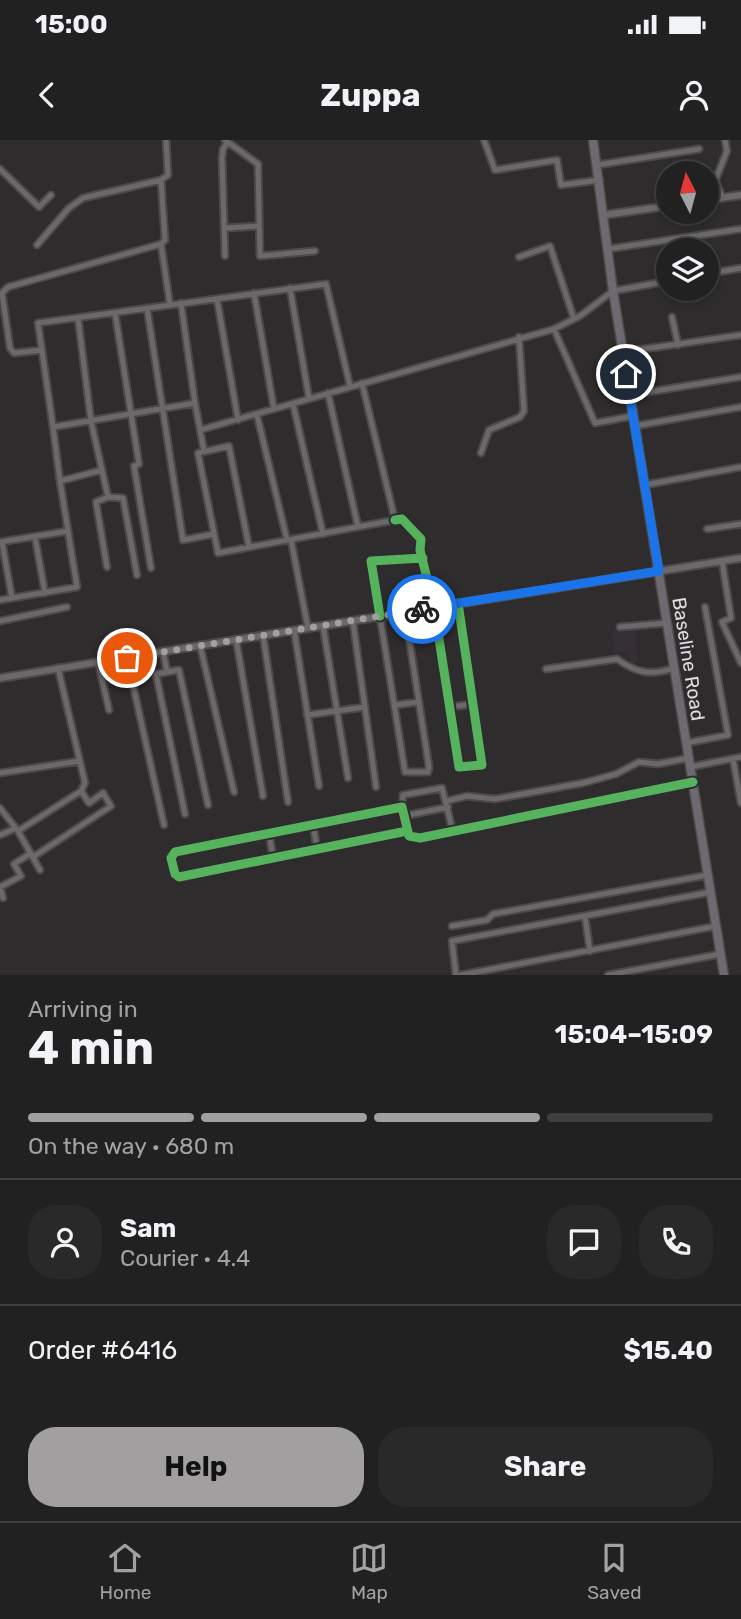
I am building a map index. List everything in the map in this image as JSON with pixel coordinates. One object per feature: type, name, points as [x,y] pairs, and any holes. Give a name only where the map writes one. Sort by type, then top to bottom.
[{"type":"main road","name":"Baseline Road","points":[[593,140],[613,291],[724,975]]},
{"type":"street","points":[[37,245],[69,208],[83,198],[161,180],[168,175],[166,140]]},
{"type":"street","points":[[484,140],[495,170],[557,160],[561,185],[600,180]]},
{"type":"street","points":[[723,198],[715,181],[727,151],[725,140]]},
{"type":"street","points":[[225,256],[222,158],[226,141],[258,164],[262,258],[315,251]]},
{"type":"street","points":[[597,165],[699,149]]},
{"type":"street","points":[[0,169],[39,207],[51,195]]},
{"type":"street","points":[[42,350],[13,353],[2,293],[8,287],[161,244],[165,240],[161,180]]},
{"type":"street","points":[[719,198],[741,195]]},
{"type":"street","points":[[604,215],[656,208]]},
{"type":"street","points":[[225,228],[259,226]]},
{"type":"street","points":[[608,249],[741,229]]},
{"type":"street","points":[[161,244],[170,305]]},
{"type":"street","points":[[519,257],[550,246],[574,319]]},
{"type":"street","points":[[719,272],[741,268]]},
{"type":"street","points":[[200,430],[554,329],[574,319],[613,291],[656,283]]},
{"type":"street","points":[[0,600],[77,587],[38,323],[326,284],[350,386]]},
{"type":"street","points":[[290,288],[309,398]]},
{"type":"street","points":[[254,293],[274,409]]},
{"type":"street","points":[[217,299],[238,420]]},
{"type":"street","points":[[181,303],[204,452]]},
{"type":"street","points":[[147,308],[183,540],[214,534]]},
{"type":"street","points":[[116,313],[139,464],[134,466],[151,568]]},
{"type":"street","points":[[672,317],[678,345]]},
{"type":"street","points":[[78,318],[92,421],[108,497]]},
{"type":"street","points":[[554,329],[595,423],[634,416]]},
{"type":"street","points":[[623,352],[741,335]]},
{"type":"street","points":[[481,453],[489,429],[520,416],[524,411],[519,337]]},
{"type":"street","points":[[630,395],[741,377]]},
{"type":"street","points":[[362,383],[395,520]]},
{"type":"street","points":[[328,393],[358,527]]},
{"type":"street","points":[[53,427],[195,403]]},
{"type":"street","points":[[293,404],[323,534]]},
{"type":"street","points":[[635,426],[741,408]]},
{"type":"street","points":[[257,415],[308,628]]},
{"type":"street","points":[[249,547],[229,446],[198,453],[218,553],[402,519],[410,531],[420,536],[435,607],[459,767],[482,765],[458,603]]},
{"type":"street","points":[[645,485],[741,467]]},
{"type":"street","points":[[60,481],[102,470]]},
{"type":"street","points":[[107,567],[96,502],[108,497],[123,498],[137,575]]},
{"type":"street","points":[[706,529],[741,524]]},
{"type":"street","points":[[12,598],[1,542],[68,531]]},
{"type":"street","points":[[36,537],[45,593]]},
{"type":"street","points":[[405,612],[429,770],[419,773],[405,772],[371,561],[423,558]]},
{"type":"street","points":[[0,678],[741,558]]},
{"type":"street","points":[[722,561],[731,618],[722,622],[725,634],[741,663]]},
{"type":"street","points":[[395,614],[394,609],[403,594],[417,588],[427,577]]},
{"type":"street","points":[[0,621],[67,607]]},
{"type":"street","points":[[687,743],[728,734],[705,607]]},
{"type":"street","points":[[353,622],[376,787]]},
{"type":"street","points":[[620,627],[667,623]]},
{"type":"street","points":[[323,626],[348,778]]},
{"type":"street","points":[[294,630],[319,786]]},
{"type":"street","points":[[263,635],[288,802]]},
{"type":"street","points":[[236,639],[263,796]]},
{"type":"street","points":[[200,646],[234,792]]},
{"type":"street","points":[[163,651],[167,672]]},
{"type":"street","points":[[127,658],[164,825]]},
{"type":"street","points":[[546,669],[617,659],[632,670],[657,674],[674,668]]},
{"type":"street","points":[[98,662],[109,710]]},
{"type":"street","points":[[0,835],[16,830],[81,791],[85,783],[58,668]]},
{"type":"street","points":[[185,814],[156,674],[179,670],[208,805]]},
{"type":"street","points":[[395,705],[419,702]]},
{"type":"street","points":[[450,707],[473,704]]},
{"type":"street","points":[[307,715],[365,707]]},
{"type":"street","points":[[404,817],[467,796],[495,799],[583,783],[616,774],[639,762],[690,763],[741,757]]},
{"type":"street","points":[[733,759],[741,803]]},
{"type":"street","points":[[0,773],[80,761]]},
{"type":"street","points":[[453,832],[448,804],[441,788],[403,794],[402,807],[407,831],[413,839],[453,832],[693,782]]},
{"type":"street","points":[[2,898],[0,887],[21,876],[14,864],[111,806],[103,793],[89,803],[81,791]]},
{"type":"street","points":[[402,807],[175,852],[171,858],[175,874],[179,877],[407,831]]},
{"type":"street","points":[[0,808],[40,870]]},
{"type":"street","points":[[313,824],[317,849]]},
{"type":"street","points":[[269,832],[273,858]]},
{"type":"street","points":[[452,926],[487,920],[493,914],[708,875]]},
{"type":"street","points":[[711,892],[452,941],[456,975],[716,926]]},
{"type":"street","points":[[585,917],[590,951]]},
{"type":"street","points":[[608,975],[721,954]]},
{"type":"shaded area","points":[[635,626],[638,663],[631,665],[628,651],[615,654],[611,630]]},
{"type":"cycle path","points":[[395,520],[402,519],[421,539],[420,550],[434,607],[459,767],[482,765],[458,603]]},
{"type":"cycle path","points":[[380,616],[371,561],[423,558]]},
{"type":"cycle path","points":[[407,831],[179,877],[175,874],[171,858],[175,852],[402,807],[409,836],[420,838],[693,782]]},
{"type":"way so far","points":[[127,658],[422,609]]},
{"type":"route","points":[[422,609],[659,571],[626,374]]}]
